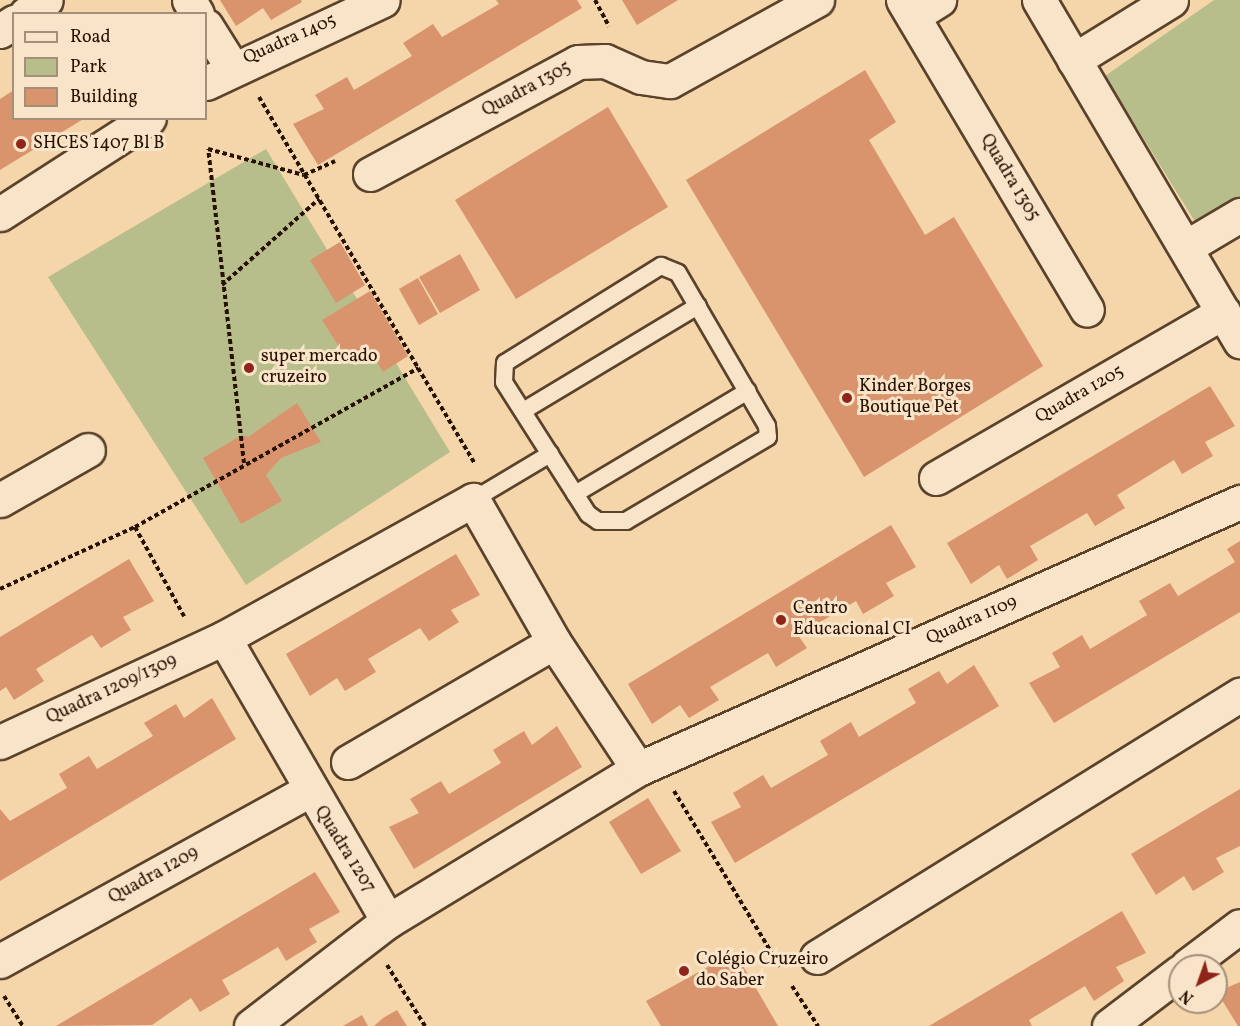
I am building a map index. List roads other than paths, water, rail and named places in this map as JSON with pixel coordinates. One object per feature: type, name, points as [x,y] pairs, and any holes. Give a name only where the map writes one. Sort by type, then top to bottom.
[{"type":"street","points":[[29,12],[46,0]]},
{"type":"street","name":"Quadra 1405","points":[[225,71],[383,0]]},
{"type":"street","name":"Quadra 1305","points":[[370,174],[578,62],[605,61],[641,77],[670,81],[817,0]]},
{"type":"street","points":[[1039,0],[1240,341]]},
{"type":"street","points":[[1074,60],[1171,0]]},
{"type":"street","name":"Quadra 1305","points":[[918,5],[1087,310]]},
{"type":"street","points":[[207,28],[225,71]]},
{"type":"street","points":[[0,214],[146,120]]},
{"type":"street","points":[[1186,247],[1240,215]]},
{"type":"street","name":"Quadra 1205","points":[[936,478],[1223,312]]},
{"type":"street","points":[[0,500],[88,450]]},
{"type":"street","points":[[213,644],[482,495],[554,642],[647,765],[379,928],[251,1026]]},
{"type":"street","name":"Quadra 1109","points":[[647,765],[1240,502]]},
{"type":"street","points":[[348,762],[554,642]]},
{"type":"street","name":"Quadra 1209/1309","points":[[0,742],[213,644]]},
{"type":"street","name":"Quadra 1207","points":[[213,644],[308,791],[379,928]]},
{"type":"street","points":[[817,957],[1238,699]]},
{"type":"street","name":"Quadra 1209","points":[[0,961],[308,791]]},
{"type":"street","points":[[1203,954],[1240,926]]},
{"type":"street","points":[[1109,1026],[1168,981]]},
{"type":"lane","points":[[661,266],[678,273],[698,306],[748,391],[768,437],[750,452],[626,521],[598,521],[575,494],[504,382],[505,363],[512,354],[661,266]]},
{"type":"lane","points":[[523,411],[698,306]]},
{"type":"lane","points":[[575,494],[748,391]]},
{"type":"lane","points":[[482,495],[550,454]]},
{"type":"place","name":"SHCES 1407 Bl B","points":[[21,144]]},
{"type":"place","name":"super mercado cruzeiro","points":[[249,368]]},
{"type":"place","name":"Kinder Borges Boutique Pet","points":[[847,398]]},
{"type":"place","name":"Centro Educacional CI","points":[[781,620]]},
{"type":"place","name":"Colégio Cruzeiro do Saber","points":[[684,971]]}]
